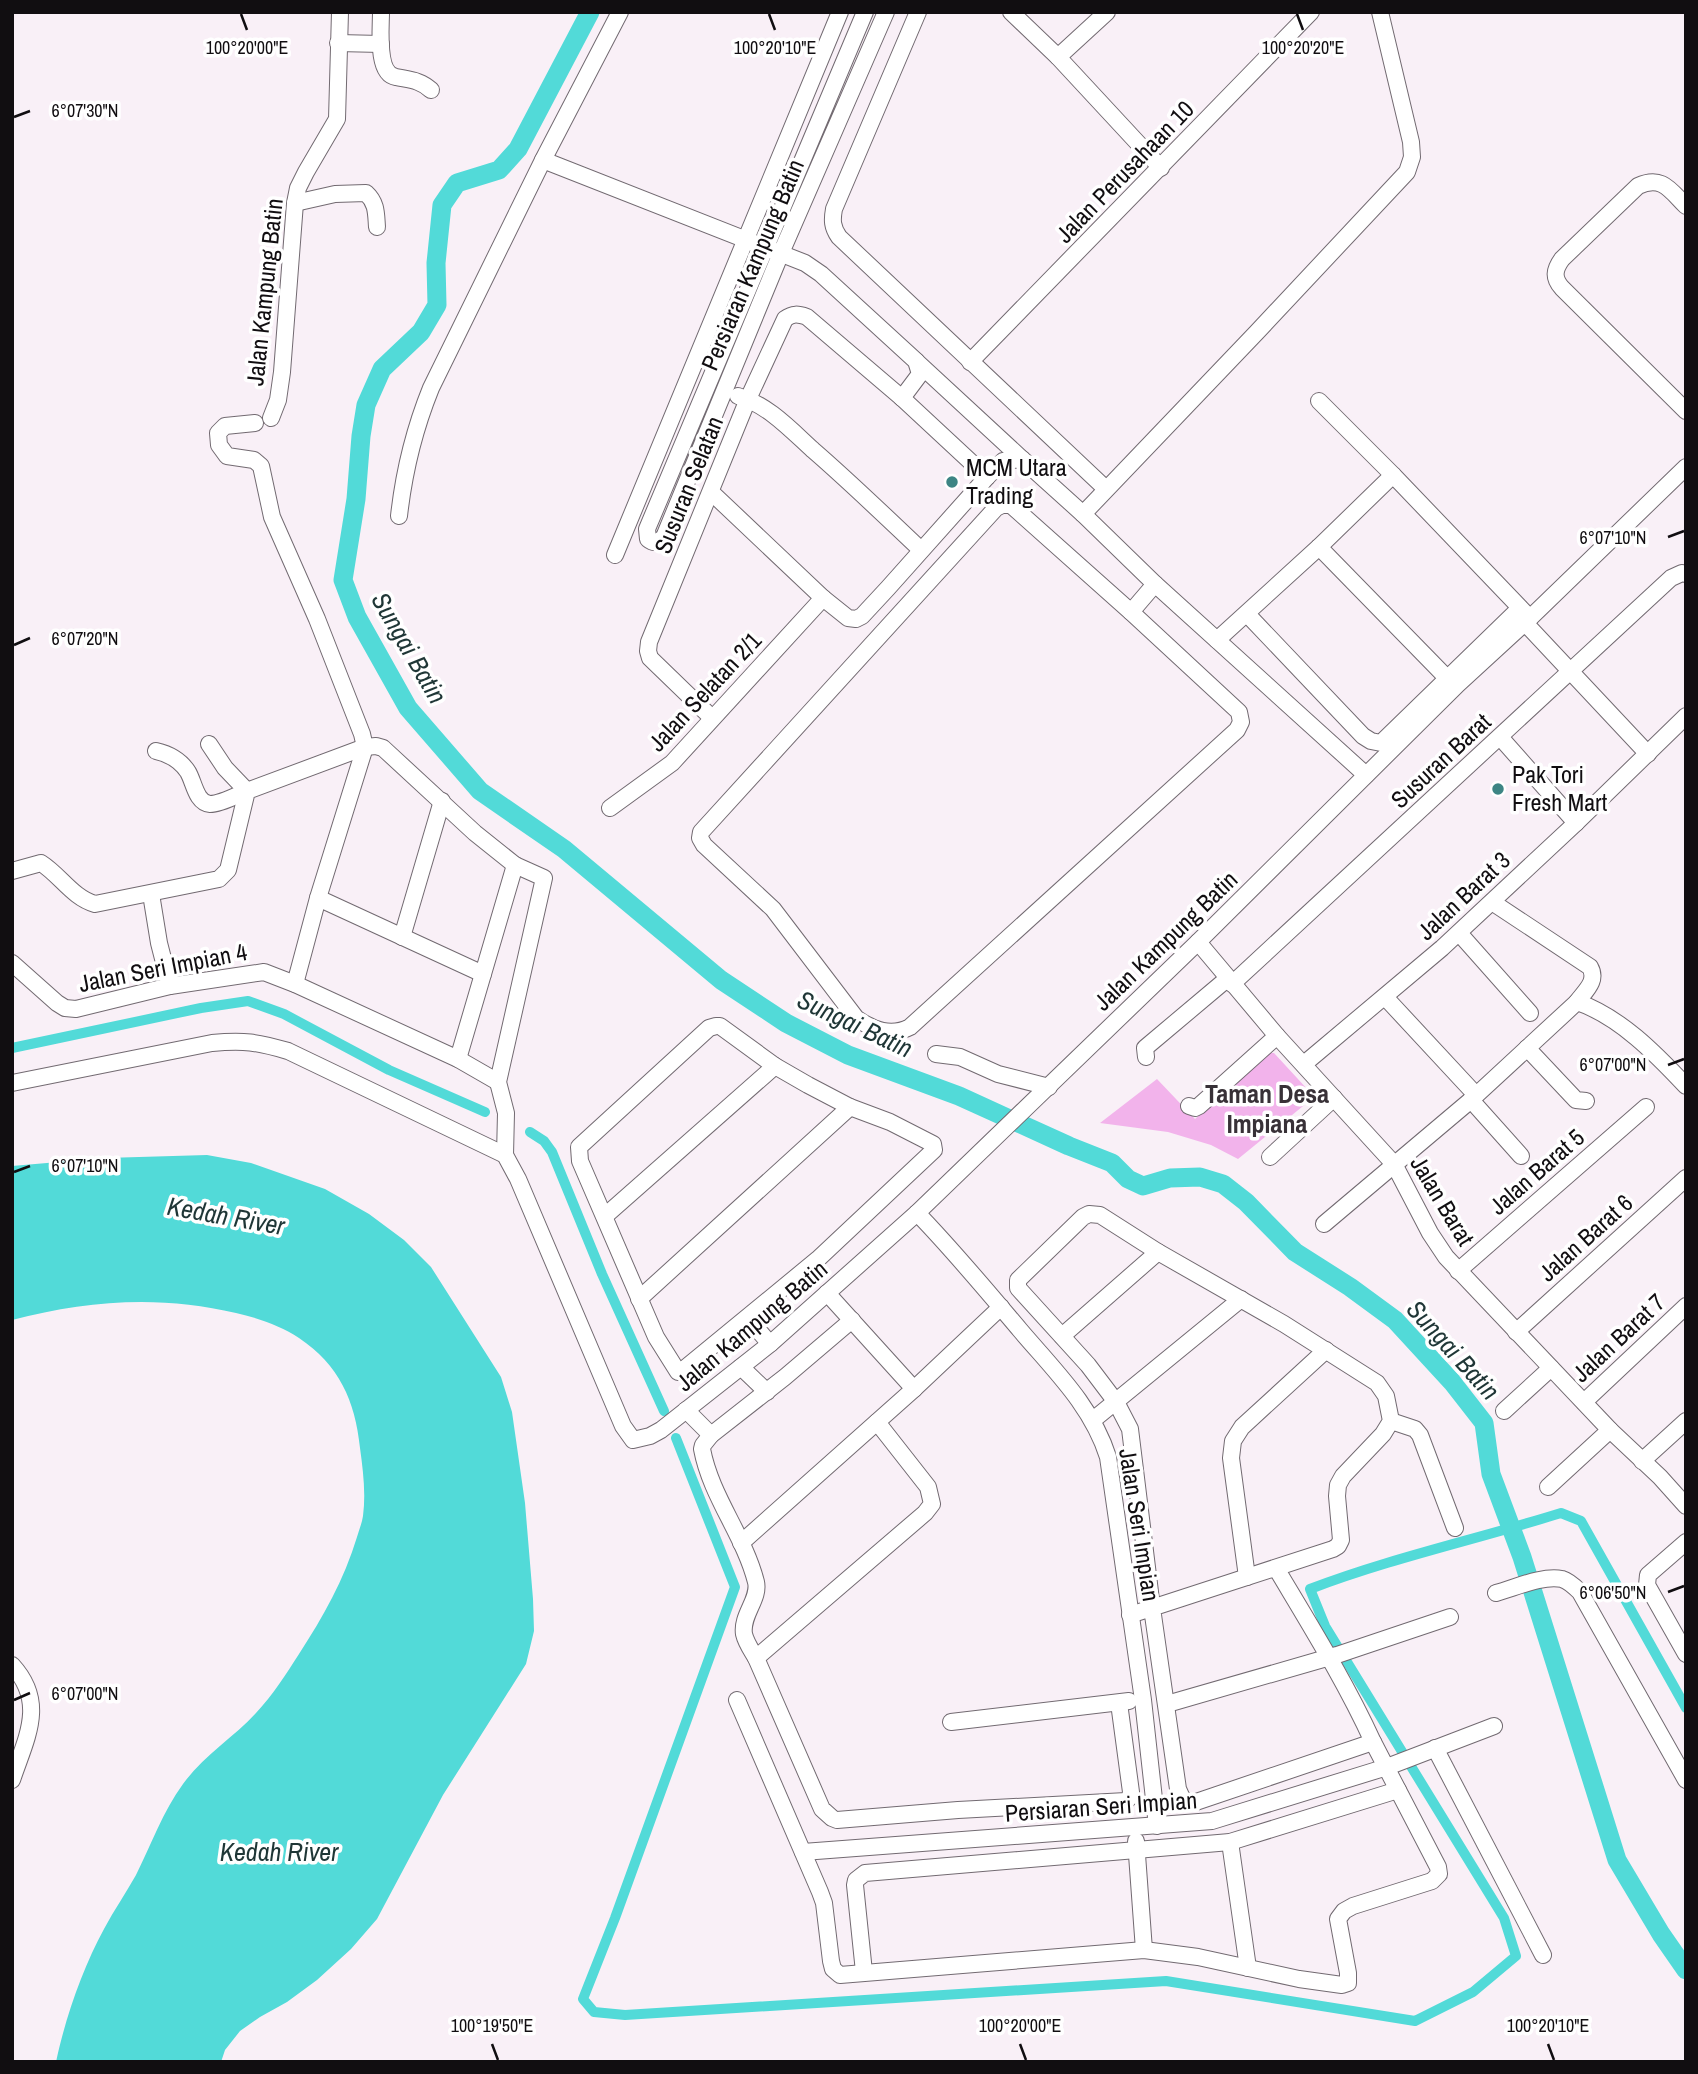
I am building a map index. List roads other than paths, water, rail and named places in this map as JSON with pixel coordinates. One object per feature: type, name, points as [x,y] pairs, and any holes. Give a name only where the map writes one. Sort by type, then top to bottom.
[{"type":"street","name":"Jalan Kampung Batin","points":[[340,12],[337,119],[306,172],[295,203],[278,400],[263,420],[225,426],[218,433],[219,445],[227,456],[254,460],[261,466],[272,517],[317,619],[365,747]]},
{"type":"street","points":[[381,12],[383,65],[391,76],[419,81],[431,90]]},
{"type":"street","points":[[399,516],[410,449],[431,388],[543,160],[620,12]]},
{"type":"street","points":[[615,555],[840,12]]},
{"type":"street","name":"Persiaran Kampung Batin","points":[[865,12],[647,529],[648,539],[652,542],[664,537],[781,253],[886,12]]},
{"type":"street","points":[[918,12],[834,209],[832,221],[839,237],[1106,489]]},
{"type":"street","points":[[1011,12],[1058,57],[1160,168]]},
{"type":"street","points":[[1058,57],[1107,12]]},
{"type":"street","name":"Jalan Perusahaan 10","points":[[970,362],[1311,12]]},
{"type":"street","points":[[1083,514],[1407,172],[1412,157],[1411,142],[1380,12]]},
{"type":"street","points":[[338,43],[381,44]]},
{"type":"street","points":[[543,160],[781,253],[805,263],[821,274],[1083,514],[1154,584],[1366,775]]},
{"type":"street","points":[[1686,206],[1661,183],[1654,181],[1638,186],[1562,259],[1556,267],[1555,275],[1556,282],[1686,411]]},
{"type":"street","points":[[295,203],[335,194],[366,193],[375,206],[377,227]]},
{"type":"street","name":"Susuran Selatan","points":[[712,718],[650,658],[649,642],[748,399],[785,319],[791,314],[807,317],[902,398],[986,477]]},
{"type":"street","points":[[902,398],[920,374],[916,361]]},
{"type":"street","points":[[725,392],[748,399],[773,414],[921,550]]},
{"type":"street","points":[[1319,401],[1393,475],[1525,616],[1571,671],[1648,754]]},
{"type":"street","points":[[711,492],[823,598],[848,618],[856,620],[986,477],[1003,461],[1022,459]]},
{"type":"street","name":"Jalan Kampung Batin","points":[[505,1155],[518,1179],[627,1434],[633,1440],[640,1440],[661,1430],[770,1344],[917,1213],[1198,942],[1366,775],[1452,681],[1686,467]]},
{"type":"street","points":[[1217,640],[1393,475]]},
{"type":"street","points":[[1011,505],[1131,612],[1239,712],[1241,722],[1237,730],[910,1027],[890,1032],[868,1027],[856,1018],[773,909],[704,845],[700,838],[701,832],[996,508],[1011,505]]},
{"type":"street","points":[[1247,614],[1363,736],[1371,741],[1381,743],[1452,681],[1319,547]]},
{"type":"street","name":"Susuran Barat","points":[[1146,1057],[1145,1048],[1230,981],[1671,578],[1684,574]]},
{"type":"street","points":[[1131,612],[1154,584]]},
{"type":"street","name":"Jalan Selatan 2/1","points":[[610,808],[672,763],[823,598]]},
{"type":"street","name":"Jalan Barat 3","points":[[1304,1065],[1459,933],[1686,716]]},
{"type":"street","points":[[1500,737],[1576,824]]},
{"type":"street","points":[[209,744],[225,768],[247,791]]},
{"type":"street","points":[[12,1083],[212,1043],[255,1042],[288,1051],[505,1155],[506,1113],[498,1082],[544,878],[514,865],[475,834],[390,753],[376,746],[365,747],[212,804],[201,799],[188,771],[169,754],[156,751]]},
{"type":"street","points":[[295,984],[318,898],[365,747]]},
{"type":"street","points":[[12,871],[41,863],[78,896],[94,904],[219,879],[228,870],[247,791]]},
{"type":"street","points":[[402,937],[442,801]]},
{"type":"street","points":[[458,1059],[514,865]]},
{"type":"street","points":[[151,894],[170,986]]},
{"type":"street","points":[[318,898],[484,974]]},
{"type":"street","points":[[1324,1224],[1474,1097],[1577,1002],[1592,981],[1594,974],[1590,967],[1492,902]]},
{"type":"street","points":[[1459,933],[1530,1013]]},
{"type":"street","name":"Jalan Barat","points":[[1198,942],[1277,1036],[1394,1164],[1430,1233],[1458,1271],[1686,1506]]},
{"type":"street","name":"Jalan Seri Impian 4","points":[[12,962],[57,1003],[65,1008],[76,1009],[170,986],[264,972],[458,1059],[498,1082]]},
{"type":"street","points":[[1385,996],[1474,1097],[1521,1156]]},
{"type":"street","points":[[1577,1002],[1591,1007],[1645,1045],[1686,1086]]},
{"type":"street","points":[[720,1026],[775,1066],[850,1107],[890,1122],[933,1144],[934,1150],[818,1259],[748,1318],[683,1370],[678,1371],[656,1337],[639,1300],[580,1161],[579,1147],[709,1028],[720,1026]]},
{"type":"street","points":[[1189,1106],[1199,1106],[1277,1036]]},
{"type":"street","points":[[1527,1048],[1576,1100],[1586,1101]]},
{"type":"street","points":[[936,1054],[960,1057],[998,1074],[1049,1087]]},
{"type":"street","points":[[605,1216],[775,1066]]},
{"type":"street","points":[[1270,1157],[1334,1098]]},
{"type":"street","points":[[639,1300],[850,1107]]},
{"type":"street","name":"Jalan Barat 5","points":[[1458,1271],[1646,1107]]},
{"type":"street","name":"Jalan Barat 6","points":[[1516,1332],[1686,1178]]},
{"type":"street","name":"Jalan Seri Impian","points":[[917,1213],[1079,1399],[1093,1420],[1108,1457],[1143,1700],[1157,1826]]},
{"type":"street","points":[[1130,1615],[1152,1608],[1247,1577],[1276,1568],[1338,1546],[1342,1540],[1338,1485],[1343,1476],[1383,1434],[1391,1421],[1386,1396],[1377,1383],[1241,1298],[1158,1252],[1100,1215],[1089,1214],[1018,1280],[1018,1288],[1088,1365],[1127,1420],[1132,1438],[1152,1608],[1178,1789],[1182,1798],[1188,1802],[1196,1802],[1373,1742]]},
{"type":"street","points":[[1062,1336],[1158,1252]]},
{"type":"street","points":[[827,1293],[915,1389]]},
{"type":"street","points":[[1093,1420],[1241,1298]]},
{"type":"street","name":"Jalan Barat 7","points":[[1584,1402],[1686,1306]]},
{"type":"street","points":[[741,1543],[915,1389],[1001,1307]]},
{"type":"street","points":[[748,1318],[770,1344]]},
{"type":"street","points":[[852,1320],[703,1445],[704,1457],[717,1494],[750,1563],[757,1589],[744,1623],[744,1632],[822,1808],[837,1820],[1126,1801],[1131,1792],[1119,1703]]},
{"type":"street","points":[[1247,1577],[1231,1458],[1233,1441],[1242,1427],[1326,1350]]},
{"type":"street","points":[[741,1367],[766,1392]]},
{"type":"street","points":[[1504,1411],[1551,1368]]},
{"type":"street","points":[[686,1410],[711,1436]]},
{"type":"street","points":[[1391,1421],[1415,1429],[1420,1435],[1455,1528]]},
{"type":"street","points":[[1642,1461],[1686,1421]]},
{"type":"street","points":[[756,1658],[925,1513],[932,1504],[928,1487],[877,1422]]},
{"type":"street","points":[[1548,1487],[1610,1430]]},
{"type":"street","points":[[1686,1542],[1648,1575],[1647,1585],[1686,1654]]},
{"type":"street","points":[[737,1700],[824,1903],[831,1961],[833,1969],[840,1975],[1144,1950],[1198,1957],[1299,1979],[1342,1985],[1349,1983],[1339,1915],[1353,1906],[1432,1881],[1438,1874],[1438,1867],[1398,1790],[1391,1765],[1373,1742],[1354,1702],[1339,1654],[1276,1568]]},
{"type":"street","points":[[1496,1593],[1537,1581],[1561,1579],[1568,1581],[1580,1592],[1686,1780]]},
{"type":"street","points":[[1167,1704],[1339,1654],[1450,1617]]},
{"type":"street","points":[[12,1665],[29,1690],[32,1710],[30,1725],[12,1780]]},
{"type":"street","points":[[951,1722],[1143,1700]]},
{"type":"street","name":"Persiaran Seri Impian","points":[[803,1852],[1196,1823],[1224,1818],[1391,1765],[1494,1726]]},
{"type":"street","points":[[1435,1748],[1543,1955]]},
{"type":"street","points":[[864,1972],[855,1885],[856,1880],[865,1873],[1230,1842],[1398,1790]]},
{"type":"street","points":[[1134,1827],[1144,1950]]},
{"type":"street","points":[[1230,1842],[1248,1968]]},
{"type":"water","name":"Kedah River","points":[[207,1155],[251,1163],[325,1189],[369,1214],[404,1240],[431,1267],[501,1377],[512,1412],[525,1503],[534,1631],[526,1664],[443,1795],[377,1919],[351,1949],[317,1980],[240,2031],[225,2050],[221,2062],[56,2062],[64,2028],[96,1944],[136,1875],[169,1805],[191,1774],[256,1713],[284,1677],[332,1598],[352,1553],[363,1516],[364,1490],[358,1431],[349,1399],[335,1372],[325,1360],[292,1334],[253,1317],[236,1313],[208,1307],[152,1302],[96,1304],[12,1320],[12,1166],[105,1158]]},
{"type":"waterway","name":"Sungai Batin","points":[[590,12],[518,149],[499,170],[457,183],[442,205],[436,263],[437,305],[421,332],[382,369],[366,405],[356,499],[343,580],[357,617],[408,708],[480,791],[564,849],[721,980],[786,1023],[848,1055],[959,1096],[1112,1163],[1128,1179],[1143,1186],[1170,1178],[1200,1177],[1223,1184],[1246,1202],[1295,1252],[1395,1320],[1452,1382],[1484,1423],[1491,1474],[1522,1557],[1617,1860],[1686,1970]]},
{"type":"waterway","points":[[12,1048],[201,1008],[248,1001],[284,1014],[389,1070],[485,1112]]},
{"type":"waterway","points":[[530,1132],[544,1141],[552,1152],[602,1274],[664,1411]]},
{"type":"waterway","points":[[676,1438],[735,1587],[583,1999],[594,2012],[625,2015],[1166,1981],[1415,2021],[1473,1992],[1516,1956],[1504,1918],[1325,1626],[1310,1589],[1403,1558],[1561,1513],[1581,1521],[1686,1708]]},
{"type":"place","name":"MCM Utara Trading","points":[[952,482]]},
{"type":"place","name":"Pak Tori Fresh Mart","points":[[1498,789]]},
{"type":"district","name":"Taman Desa Impiana","points":[[1267,1109]]}]
